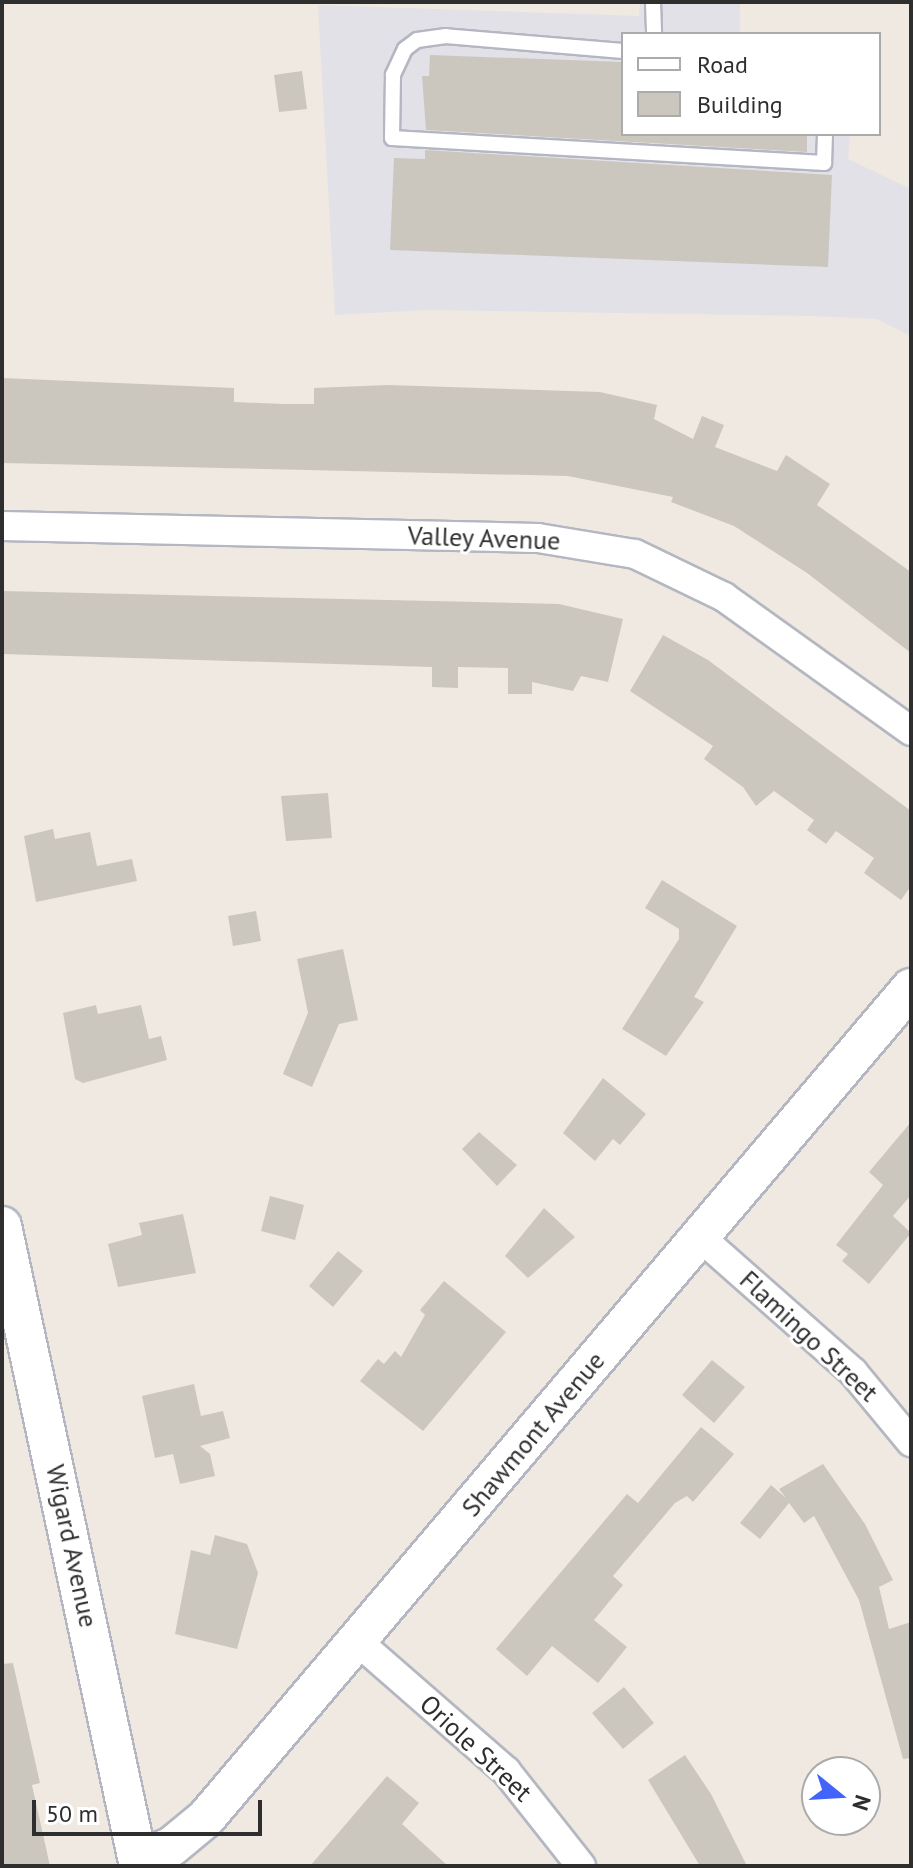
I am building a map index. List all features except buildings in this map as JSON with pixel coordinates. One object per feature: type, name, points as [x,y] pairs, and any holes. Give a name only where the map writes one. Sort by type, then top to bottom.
[{"type":"street","name":"Valley Avenue","points":[[2,526],[538,538],[624,552],[724,597],[911,731]]},
{"type":"street","name":"Shawmont Avenue","points":[[139,1863],[171,1847],[206,1818],[911,988]]},
{"type":"street","name":"Wigard Avenue","points":[[2,1226],[139,1863]]},
{"type":"street","name":"Flamingo Street","points":[[700,1237],[853,1372],[911,1442]]},
{"type":"street","name":"Oriole Street","points":[[357,1641],[506,1771],[581,1866]]},
{"type":"lane","points":[[653,2],[654,32]]},
{"type":"lane","points":[[621,51],[446,36],[417,40],[405,49],[393,75],[392,138],[824,163],[825,136]]},
{"type":"shaded area","points":[[640,2],[740,2],[740,32],[621,32],[621,136],[850,136],[848,159],[911,189],[911,336],[877,319],[813,316],[426,310],[335,315],[318,5],[639,16]]}]
